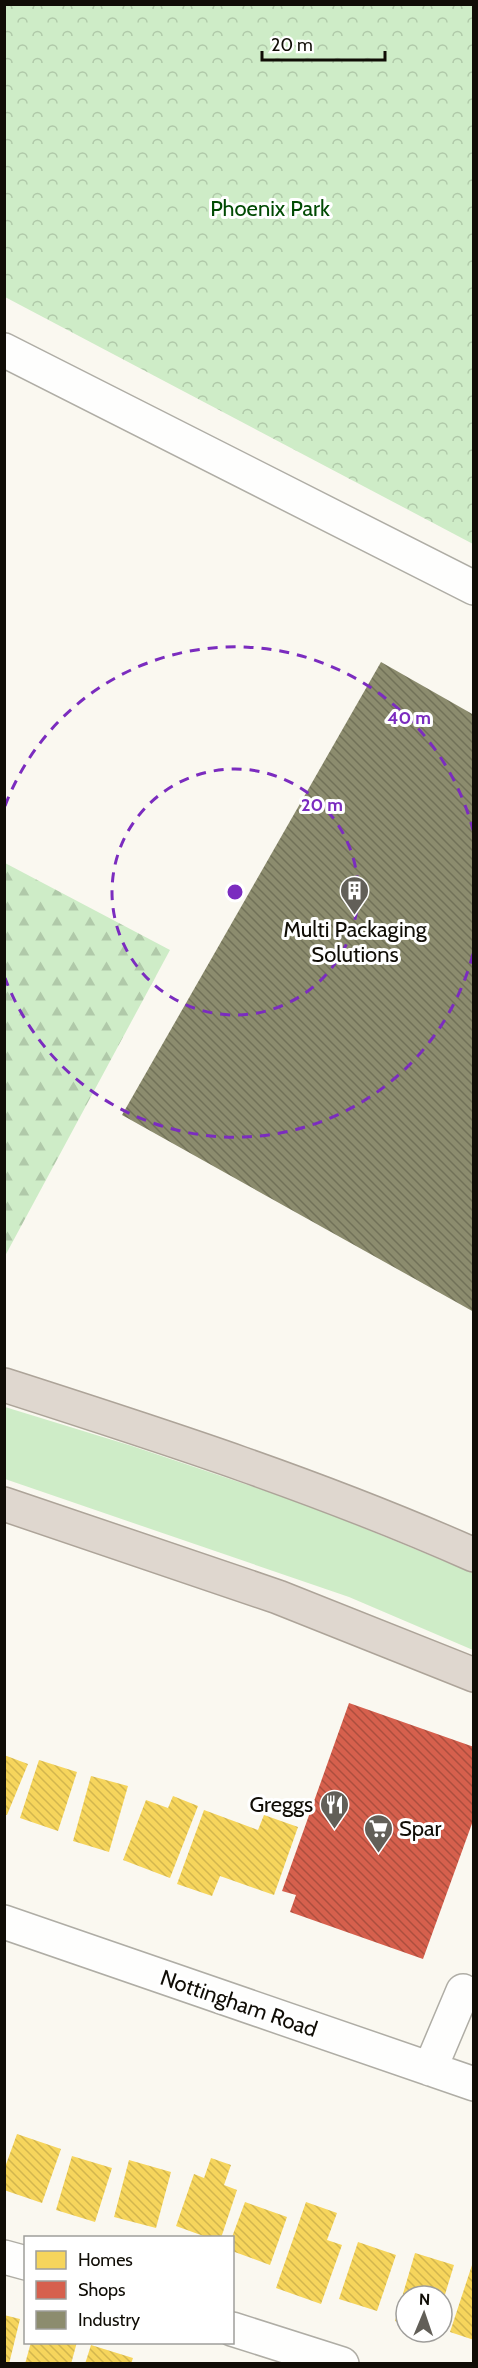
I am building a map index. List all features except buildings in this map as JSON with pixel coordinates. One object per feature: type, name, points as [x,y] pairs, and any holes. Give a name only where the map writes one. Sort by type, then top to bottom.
[{"type":"highway","points":[[4,1385],[232,1459],[418,1530],[474,1555]]},
{"type":"highway","points":[[4,1504],[278,1598],[474,1675]]},
{"type":"street","points":[[4,350],[474,588]]},
{"type":"street","name":"Nottingham Road","points":[[4,1922],[474,2084]]},
{"type":"street","points":[[430,2069],[463,1991]]},
{"type":"street","points":[[4,2257],[24,2263]]},
{"type":"street","points":[[234,2330],[342,2364]]},
{"type":"green space","name":"Phoenix Park","points":[[4,5],[473,5],[473,544],[5,297]]},
{"type":"green space","points":[[5,863],[170,950],[5,1256]]},
{"type":"green space","points":[[5,1407],[132,1446],[310,1506],[473,1573],[473,1650],[349,1597],[5,1479]]},
{"type":"place","name":"Multi Packaging Solutions","points":[[355,916]]},
{"type":"place","name":"Greggs","points":[[334,1830]]},
{"type":"place","name":"Spar","points":[[378,1854]]}]
